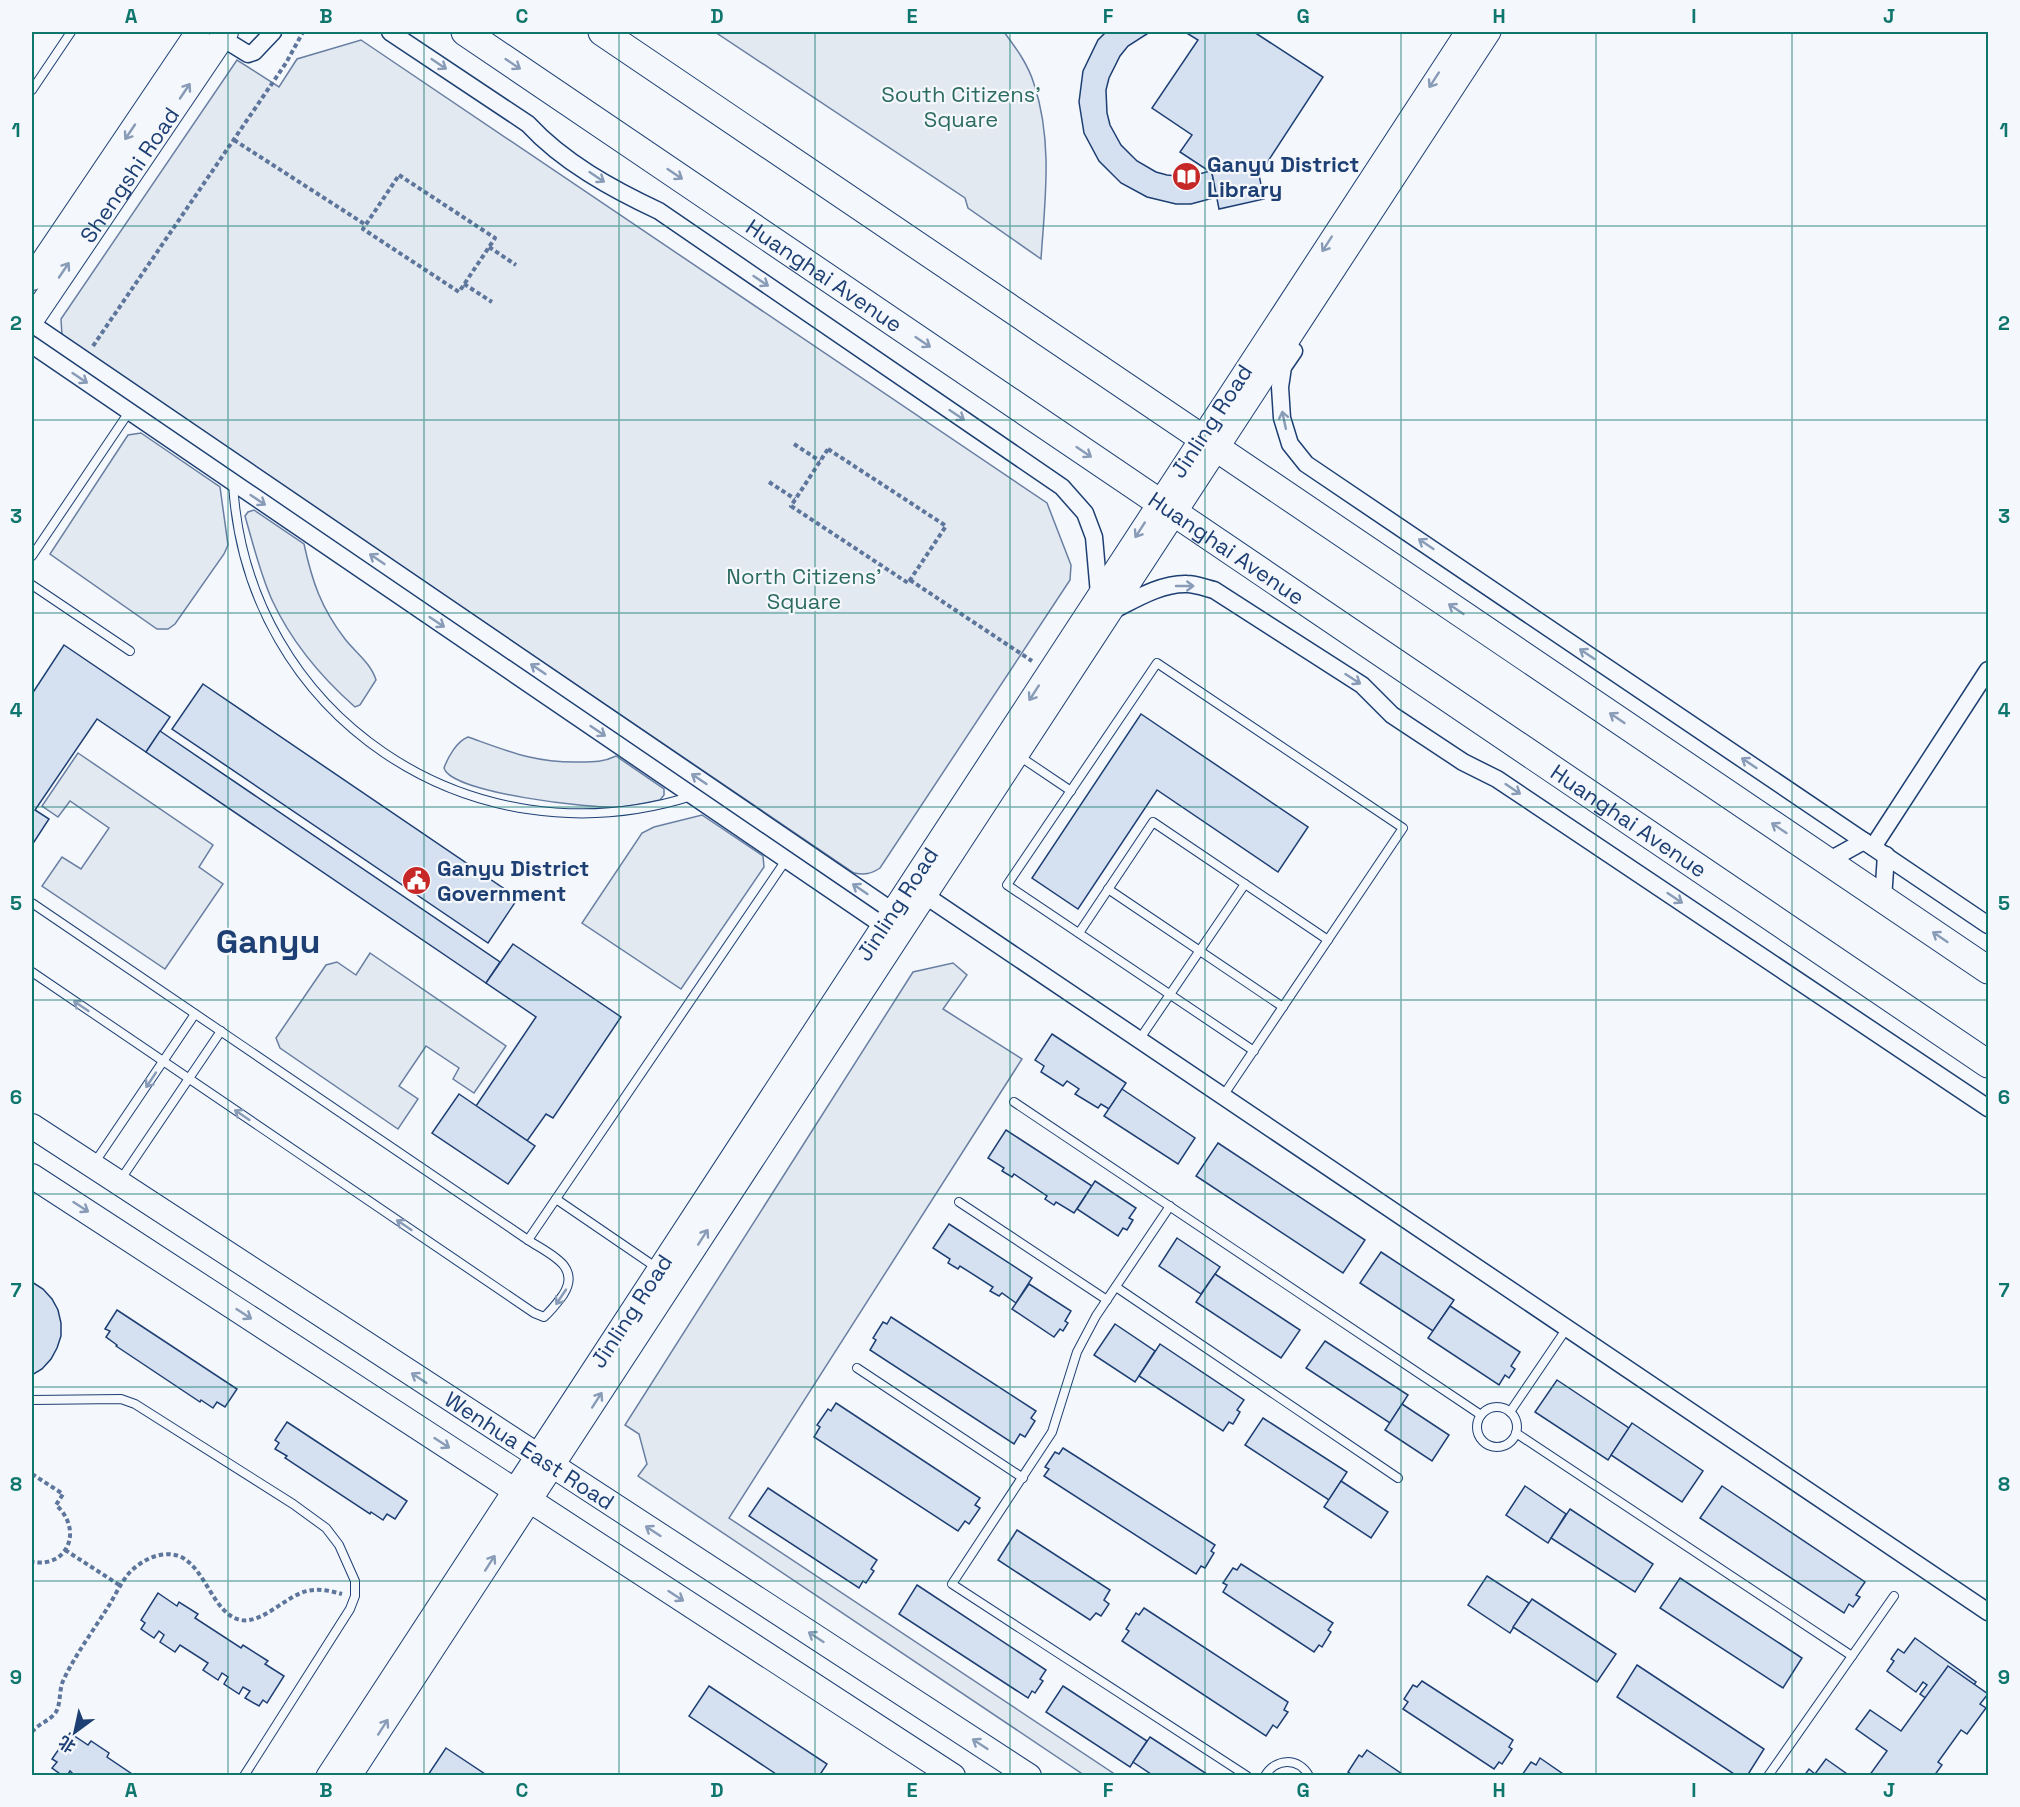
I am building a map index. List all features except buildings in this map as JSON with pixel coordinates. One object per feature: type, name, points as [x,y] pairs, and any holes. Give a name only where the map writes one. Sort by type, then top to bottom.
[{"type":"main road","name":"Shengshi Road","points":[[32,278],[198,32]]},
{"type":"main road","name":"Huanghai Avenue","points":[[465,32],[1989,1064]]},
{"type":"main road","points":[[602,32],[1989,970]]},
{"type":"main road","name":"Shengshi Road","points":[[32,319],[225,34]]},
{"type":"main road","name":"Wenhua East Road","points":[[32,1126],[1029,1776]]},
{"type":"main road","name":"Wenhua East Road","points":[[32,1176],[953,1776]]},
{"type":"street","points":[[225,34],[248,54],[254,52],[273,32]]},
{"type":"street","points":[[390,32],[528,124],[546,142],[609,186],[659,211],[1062,487],[1085,513],[1094,537],[1099,594]]},
{"type":"street","name":"Jinling Road","points":[[1209,443],[1382,197],[1490,32]]},
{"type":"street","name":"Jinling Road","points":[[545,1460],[658,1269],[895,924],[926,896],[1111,612],[1167,508],[1460,34]]},
{"type":"street","points":[[1382,197],[1382,215],[1283,367],[1280,387],[1282,418],[1290,444],[1306,464],[1989,925]]},
{"type":"street","points":[[32,324],[895,924]]},
{"type":"street","points":[[32,345],[786,860],[895,924]]},
{"type":"street","name":"Jinling Road","points":[[327,1776],[545,1460],[895,924],[1048,671],[1099,594],[1167,508]]},
{"type":"street","points":[[1111,612],[1152,592],[1173,586],[1187,584],[1214,590],[1362,685],[1392,715],[1463,762],[1497,778],[1989,1108]]},
{"type":"street","points":[[1828,861],[1874,848],[1989,670]]},
{"type":"street","points":[[1874,848],[1883,899]]},
{"type":"street","points":[[926,896],[1989,1612]]},
{"type":"street","name":"Jinling Road","points":[[351,1776],[522,1495]]},
{"type":"lane","points":[[32,90],[71,32]]},
{"type":"lane","points":[[32,556],[129,412]]},
{"type":"lane","points":[[233,483],[238,529],[246,561],[256,590],[282,645],[318,694],[362,736],[387,754],[413,771],[450,788],[497,804],[526,810],[586,814],[616,812],[645,808],[692,796]]},
{"type":"lane","points":[[32,585],[130,651]]},
{"type":"lane","points":[[1223,1096],[1254,1051],[1403,828],[1157,663],[1007,885],[1254,1051]]},
{"type":"lane","points":[[1018,755],[1071,791]]},
{"type":"lane","points":[[1079,933],[1153,822],[1328,940]]},
{"type":"lane","points":[[528,1240],[786,860]]},
{"type":"lane","points":[[1139,1040],[1245,884]]},
{"type":"lane","points":[[1108,889],[1283,1007]]},
{"type":"lane","points":[[32,903],[563,1264],[570,1274],[569,1285],[553,1309],[544,1317],[534,1314],[32,972]]},
{"type":"lane","points":[[93,1166],[195,1014]]},
{"type":"lane","points":[[118,1182],[221,1031]]},
{"type":"lane","points":[[1014,1102],[1481,1415]]},
{"type":"lane","points":[[556,1199],[658,1269]]},
{"type":"lane","points":[[958,1202],[1107,1300]]},
{"type":"lane","points":[[1170,1206],[1107,1300],[1077,1352],[1052,1432],[952,1584],[1246,1776]]},
{"type":"lane","points":[[1116,1287],[1398,1478]]},
{"type":"lane","points":[[1510,1412],[1567,1328]]},
{"type":"lane","points":[[857,1368],[1023,1478]]},
{"type":"lane","points":[[32,1400],[122,1399],[135,1404],[293,1504],[326,1528],[339,1545],[355,1581],[355,1596],[350,1609],[244,1776]]},
{"type":"lane","points":[[1495,1407],[1510,1412],[1517,1426],[1516,1433],[1508,1444],[1500,1447],[1485,1443],[1477,1430],[1481,1415],[1495,1407]]},
{"type":"lane","points":[[1516,1433],[1852,1656]]},
{"type":"lane","points":[[1768,1776],[1894,1596]]},
{"type":"lane","points":[[1265,1776],[1274,1765],[1291,1761],[1300,1765],[1309,1776]]},
{"type":"path","points":[[84,359],[286,63],[303,32]]},
{"type":"path","points":[[234,140],[366,225]]},
{"type":"path","points":[[399,175],[495,238],[489,247],[459,292],[363,229],[399,175]]},
{"type":"path","points":[[489,247],[516,264]]},
{"type":"path","points":[[464,284],[492,302]]},
{"type":"path","points":[[794,444],[820,461]]},
{"type":"path","points":[[828,449],[946,526],[908,583],[790,506],[820,461],[828,449]]},
{"type":"path","points":[[769,482],[795,499]]},
{"type":"path","points":[[910,580],[1048,671]]},
{"type":"path","points":[[32,1474],[63,1494],[56,1505],[68,1520],[71,1529],[70,1539],[64,1550],[53,1560],[32,1562]]},
{"type":"path","points":[[64,1550],[121,1586]]},
{"type":"path","points":[[32,1732],[54,1714],[62,1683],[68,1673],[130,1573],[148,1558],[171,1554],[180,1557],[191,1565],[224,1610],[232,1617],[241,1620],[256,1618],[304,1591],[316,1589],[355,1596]]},
{"type":"green space","name":"South Citizens' Square","points":[[715,32],[1004,32],[1021,56],[1031,77],[1044,127],[1046,193],[1041,259],[968,208],[965,198]]},
{"type":"green space","name":"North Citizens' Square","points":[[361,40],[1047,503],[1071,565],[1070,580],[880,868],[874,872],[854,873],[62,336],[61,319],[237,60],[279,87],[297,59]]},
{"type":"green space","points":[[141,433],[220,487],[228,545],[175,624],[168,629],[157,629],[50,554],[128,435]]},
{"type":"green space","points":[[254,510],[304,544],[310,570],[324,605],[337,628],[374,674],[376,680],[360,705],[355,707],[330,683],[288,630],[264,579],[245,516]]},
{"type":"green space","points":[[468,737],[523,756],[549,761],[594,762],[616,756],[664,789],[664,795],[660,800],[645,803],[624,807],[604,807],[524,798],[471,785],[452,777],[444,768],[450,754]]},
{"type":"green space","points":[[78,753],[213,845],[199,867],[223,884],[165,969],[42,886],[62,857],[81,869],[109,828],[70,801],[58,817],[42,806]]},
{"type":"green space","points":[[702,815],[763,856],[764,867],[681,989],[582,923],[642,833],[654,827]]},
{"type":"green space","points":[[370,953],[506,1046],[474,1093],[453,1079],[459,1068],[426,1046],[399,1086],[418,1099],[398,1129],[280,1048],[276,1038],[326,965],[337,962],[356,975]]},
{"type":"green space","points":[[953,963],[967,975],[943,1009],[1022,1059],[729,1518],[1116,1775],[1084,1775],[638,1476],[647,1464],[639,1434],[625,1425],[913,972]]},
{"type":"place","name":"Ganyu District Library","points":[[1186,177]]},
{"type":"place","name":"Ganyu District Government","points":[[416,881]]},
{"type":"district","name":"Ganyu","points":[[268,941]]}]
